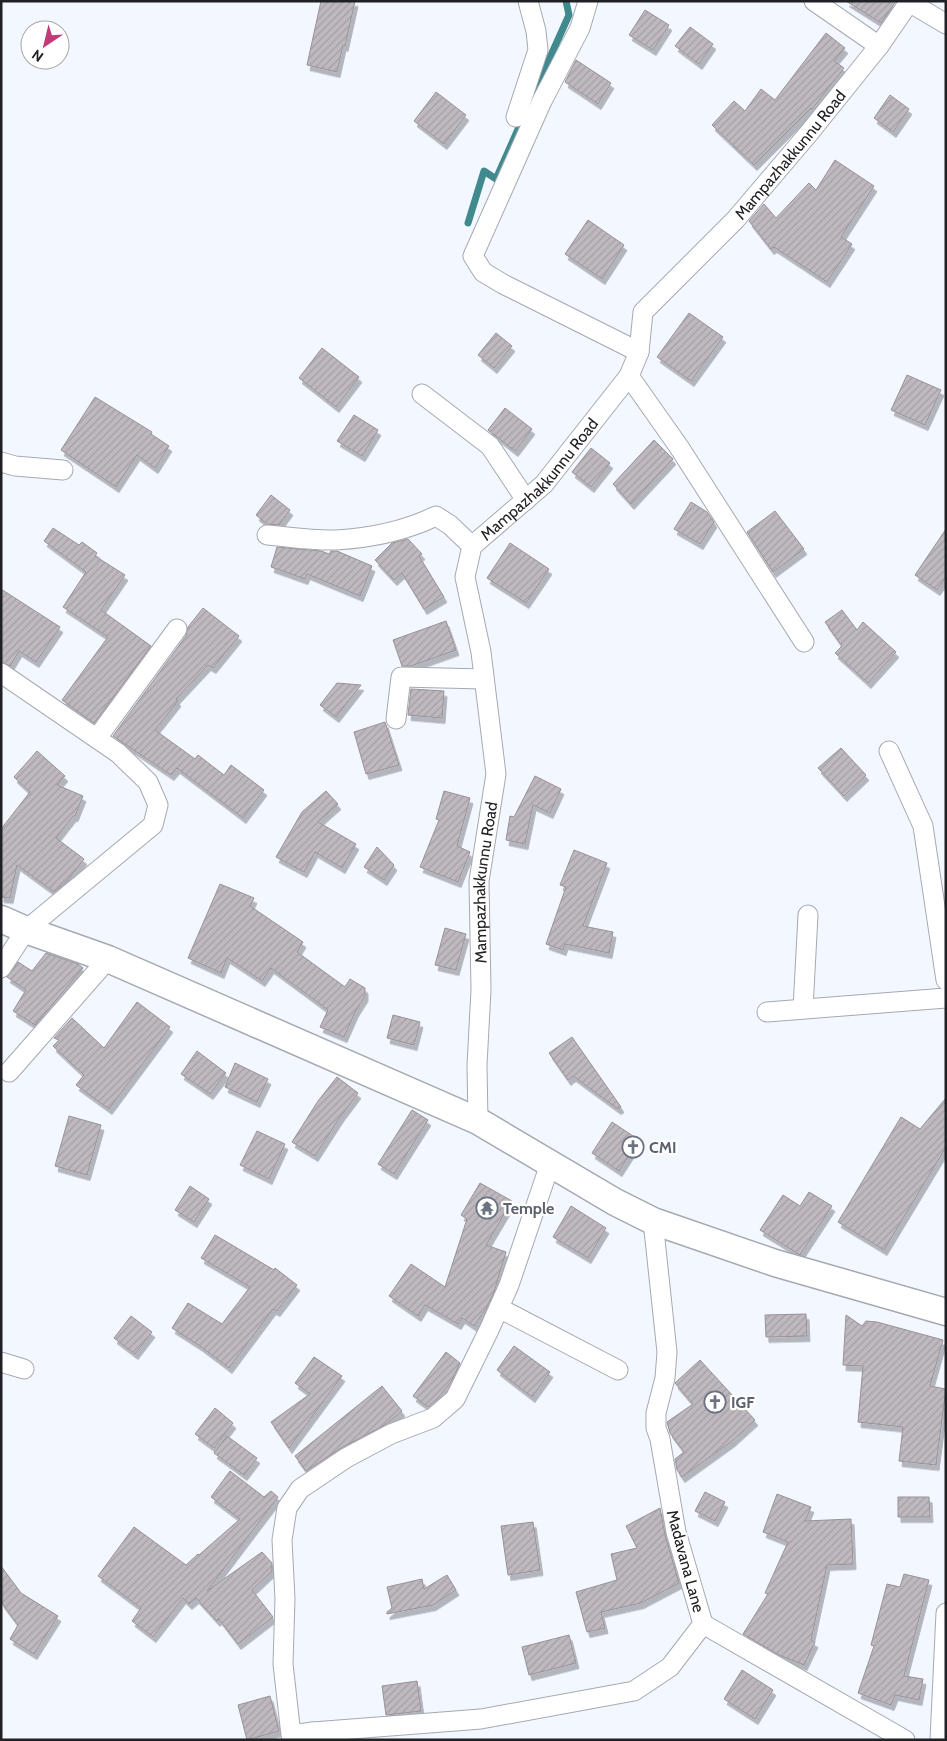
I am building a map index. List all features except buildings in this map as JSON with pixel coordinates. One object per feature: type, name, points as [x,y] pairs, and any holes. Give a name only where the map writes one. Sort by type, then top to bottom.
[{"type":"street","points":[[516,117],[538,50],[536,31],[528,1]]},
{"type":"street","points":[[588,1],[580,28],[542,101],[472,256],[482,272],[639,352]]},
{"type":"street","points":[[814,1],[879,46]]},
{"type":"street","points":[[909,2],[946,24]]},
{"type":"street","name":"Mampazhakkunnu Road","points":[[478,1121],[477,1065],[481,990],[480,881],[496,774],[481,652],[465,577],[472,546],[544,484],[629,376],[639,352],[642,312],[736,219],[879,46],[909,2]]},
{"type":"street","points":[[629,376],[679,447],[804,642]]},
{"type":"street","points":[[422,394],[490,446],[526,500]]},
{"type":"street","points":[[1,462],[15,466],[64,470]]},
{"type":"street","points":[[267,535],[334,540],[370,537],[418,525],[436,516],[450,525],[472,546]]},
{"type":"street","points":[[97,738],[177,629]]},
{"type":"street","points":[[1,673],[118,753],[148,782],[158,805],[154,825],[26,930],[1,968]]},
{"type":"street","points":[[396,719],[401,677],[484,679]]},
{"type":"street","points":[[890,751],[923,826],[946,980]]},
{"type":"street","points":[[804,1009],[808,915]]},
{"type":"street","points":[[1,919],[26,930],[108,959],[478,1121],[615,1202],[653,1220],[775,1263],[946,1312]]},
{"type":"street","points":[[9,1072],[108,959]]},
{"type":"street","points":[[767,1012],[946,998]]},
{"type":"street","points":[[286,1737],[283,1664],[285,1599],[282,1540],[287,1508],[300,1489],[346,1458],[391,1434],[433,1418],[455,1399],[509,1285],[550,1164]]},
{"type":"street","name":"Madavana Lane","points":[[286,1737],[481,1720],[634,1691],[670,1667],[703,1624],[676,1532],[660,1439],[656,1428],[656,1413],[665,1378],[666,1352],[653,1220]]},
{"type":"street","points":[[499,1308],[618,1370]]},
{"type":"street","points":[[1,1362],[24,1369]]},
{"type":"street","points":[[940,1740],[946,1613]]},
{"type":"street","points":[[703,1624],[905,1740]]},
{"type":"waterway","points":[[530,102],[569,15],[566,1]]},
{"type":"waterway","points":[[468,223],[484,171],[496,179],[523,118]]},
{"type":"place","name":"CMI","points":[[633,1147]]},
{"type":"place","name":"Temple","points":[[487,1208]]},
{"type":"place","name":"IGF","points":[[715,1402]]}]
